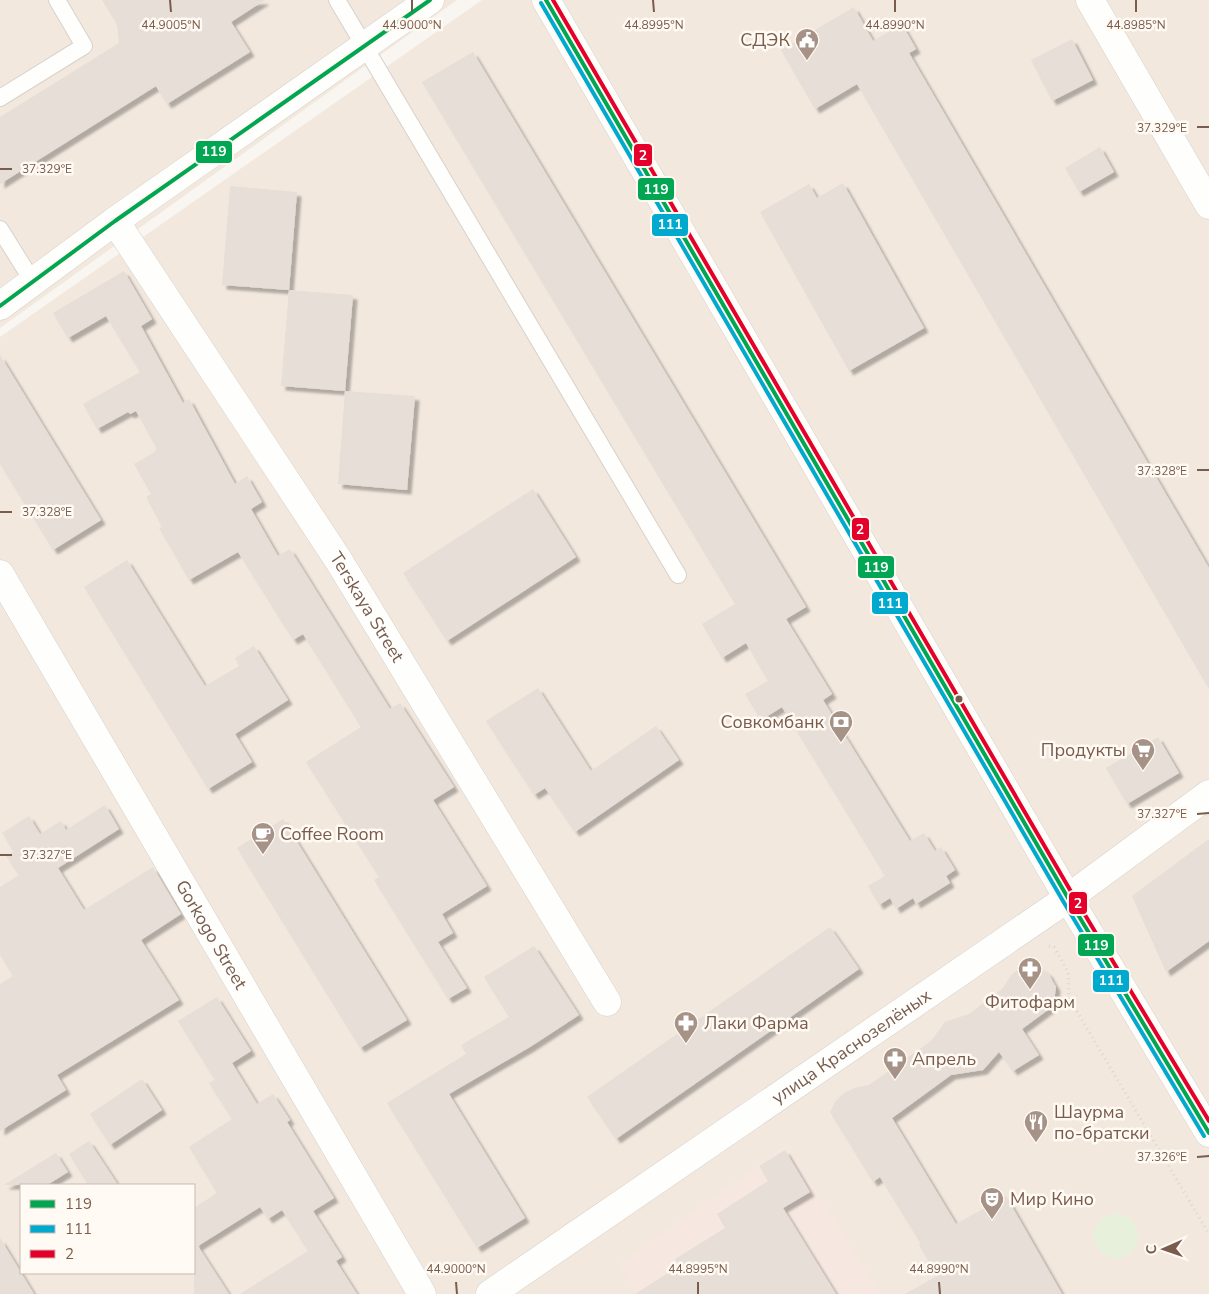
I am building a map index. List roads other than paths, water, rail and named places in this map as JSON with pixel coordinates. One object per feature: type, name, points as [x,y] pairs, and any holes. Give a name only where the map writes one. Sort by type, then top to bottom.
[{"type":"street","points":[[0,306],[115,221],[430,0]]},
{"type":"street","points":[[546,0],[1068,898],[1209,1133]]},
{"type":"street","points":[[1090,0],[1209,205]]},
{"type":"street","name":"Terskaya Street","points":[[115,221],[339,562],[607,1002]]},
{"type":"street","name":"Gorkogo Street","points":[[0,574],[422,1294]]},
{"type":"street","name":"улица Краснозелёных","points":[[490,1294],[1068,898],[1209,794]]},
{"type":"lane","points":[[0,98],[84,46],[57,0]]},
{"type":"lane","points":[[337,0],[678,575]]},
{"type":"lane","points":[[0,229],[33,282]]},
{"type":"place","name":"СДЭК","points":[[807,61]]},
{"type":"place","name":"Совкомбанк","points":[[841,743]]},
{"type":"place","name":"Продукты","points":[[1143,771]]},
{"type":"place","name":"Coffee Room","points":[[263,855]]},
{"type":"place","name":"Фитофарм","points":[[1030,990]]},
{"type":"place","name":"Лаки Фарма","points":[[686,1044]]},
{"type":"place","name":"Апрель","points":[[895,1080]]},
{"type":"place","name":"Шаурма по-братски","points":[[1036,1143]]},
{"type":"place","name":"Мир Кино","points":[[992,1220]]}]
